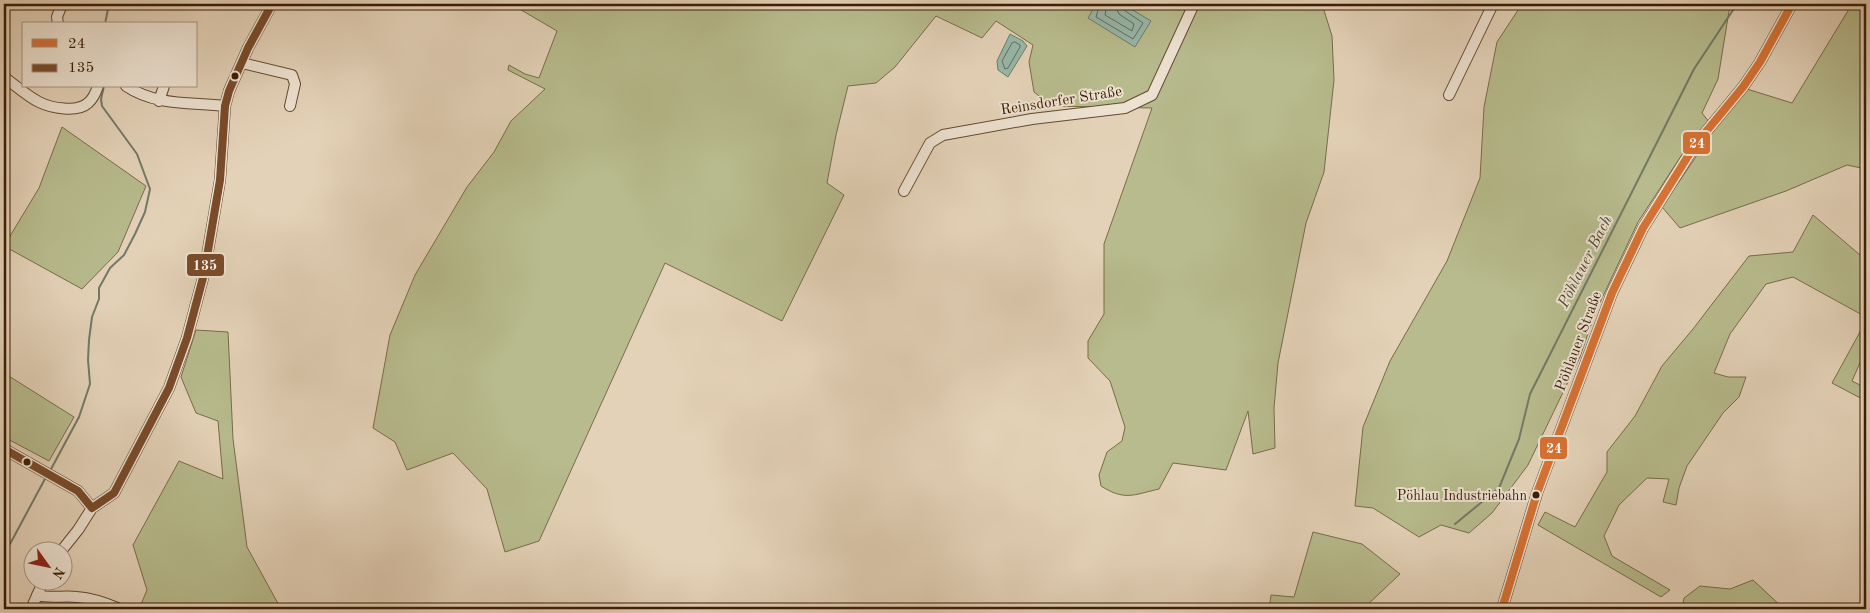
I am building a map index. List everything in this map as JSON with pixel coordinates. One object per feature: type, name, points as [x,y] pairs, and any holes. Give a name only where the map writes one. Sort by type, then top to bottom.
[{"type":"street","points":[[58,22],[62,4]]},
{"type":"street","points":[[70,540],[92,508],[114,493],[170,388],[187,338],[204,274],[220,180],[225,106],[229,91],[243,60],[272,4]]},
{"type":"street","name":"Reinsdorfer Straße","points":[[904,191],[930,143],[944,135],[1032,119],[1124,108],[1152,95],[1194,4]]},
{"type":"street","points":[[1449,95],[1494,4]]},
{"type":"street","name":"Pöhlauer Straße","points":[[1502,609],[1537,493],[1612,293],[1643,228],[1695,145],[1743,87],[1760,62],[1792,4]]},
{"type":"street","points":[[243,60],[292,75],[295,84],[290,106]]},
{"type":"street","points":[[4,77],[39,102],[59,109],[87,104],[95,95],[97,88]]},
{"type":"street","points":[[129,88],[137,94],[159,102],[225,106]]},
{"type":"street","points":[[159,102],[163,88]]},
{"type":"street","points":[[4,449],[78,491],[92,508]]},
{"type":"street","points":[[31,609],[40,590]]},
{"type":"street","points":[[37,596],[56,598],[76,596],[100,601],[120,609]]},
{"type":"green space","points":[[511,4],[1322,4],[1332,36],[1334,80],[1324,172],[1306,223],[1278,363],[1274,408],[1275,448],[1253,454],[1248,411],[1226,470],[1173,463],[1159,489],[1136,495],[1123,495],[1109,491],[1101,486],[1099,475],[1107,452],[1122,441],[1125,427],[1110,381],[1088,358],[1088,341],[1104,314],[1104,244],[1152,108],[1052,106],[1034,92],[1029,62],[1033,45],[996,21],[982,38],[936,16],[895,67],[876,83],[848,86],[827,183],[844,195],[782,321],[665,263],[539,541],[505,552],[487,489],[453,453],[407,470],[395,442],[373,428],[390,335],[415,275],[467,187],[494,152],[511,121],[545,89],[508,70],[509,65],[525,74],[539,78],[557,31]]},
{"type":"green space","points":[[1522,4],[1733,4],[1729,11],[1718,79],[1702,113],[1709,122],[1685,150],[1638,222],[1595,313],[1580,357],[1528,465],[1492,513],[1469,533],[1441,525],[1419,537],[1373,508],[1355,506],[1363,427],[1390,361],[1447,261],[1480,178],[1484,107],[1497,42]]},
{"type":"green space","points":[[1852,4],[1866,4],[1866,169],[1847,165],[1786,191],[1680,228],[1662,207],[1726,112],[1747,89],[1792,103]]},
{"type":"green space","points":[[62,127],[146,186],[118,252],[82,289],[4,246],[39,188]]},
{"type":"green space","points":[[1813,215],[1866,260],[1866,317],[1793,277],[1766,284],[1730,334],[1714,373],[1728,377],[1746,377],[1739,397],[1723,413],[1687,466],[1679,488],[1676,505],[1663,502],[1669,479],[1647,478],[1619,505],[1604,536],[1612,556],[1670,590],[1661,597],[1538,525],[1545,512],[1575,527],[1607,472],[1607,452],[1635,416],[1662,366],[1749,256],[1793,252]]},
{"type":"green space","points":[[1866,321],[1866,349],[1852,381],[1866,388],[1866,401],[1832,383]]},
{"type":"green space","points":[[196,330],[228,332],[233,439],[247,547],[281,609],[139,609],[147,590],[133,545],[179,461],[223,479],[218,421],[196,413],[181,377]]},
{"type":"green space","points":[[4,373],[74,417],[49,461],[4,437]]},
{"type":"green space","points":[[1313,532],[1362,544],[1400,574],[1363,609],[1269,609],[1271,595],[1294,597]]},
{"type":"green space","points":[[1753,580],[1784,609],[1682,609],[1684,598],[1700,586],[1730,589]]},
{"type":"water","points":[[1096,4],[1123,4],[1151,21],[1135,47],[1088,18]]},
{"type":"water","points":[[1010,34],[1023,41],[1027,46],[1008,77],[998,70],[997,61]]},
{"type":"waterway","points":[[105,22],[109,4]]},
{"type":"waterway","points":[[138,4],[140,7],[167,4]]},
{"type":"waterway","name":"Pöhlauer Bach","points":[[1455,524],[1499,488],[1519,439],[1530,394],[1694,69],[1737,4]]},
{"type":"waterway","points":[[50,471],[79,417],[90,384],[89,340],[92,317],[99,299],[99,288],[110,268],[124,255],[135,234],[145,212],[150,189],[137,154],[102,106],[101,99],[104,88]]},
{"type":"waterway","points":[[4,546],[10,544],[46,477]]},
{"type":"transit line","name":"135","points":[[92,508],[114,493],[169,388],[187,338],[204,274],[220,180],[225,106],[229,91],[248,48],[272,4]]},
{"type":"transit line","name":"24","points":[[1502,609],[1537,493],[1612,293],[1643,228],[1695,145],[1743,87],[1760,62],[1792,4]]},
{"type":"transit line","name":"135","points":[[4,449],[78,491],[92,508]]},
{"type":"place","name":"Pöhlau Industriebahn","points":[[1536,495]]}]
